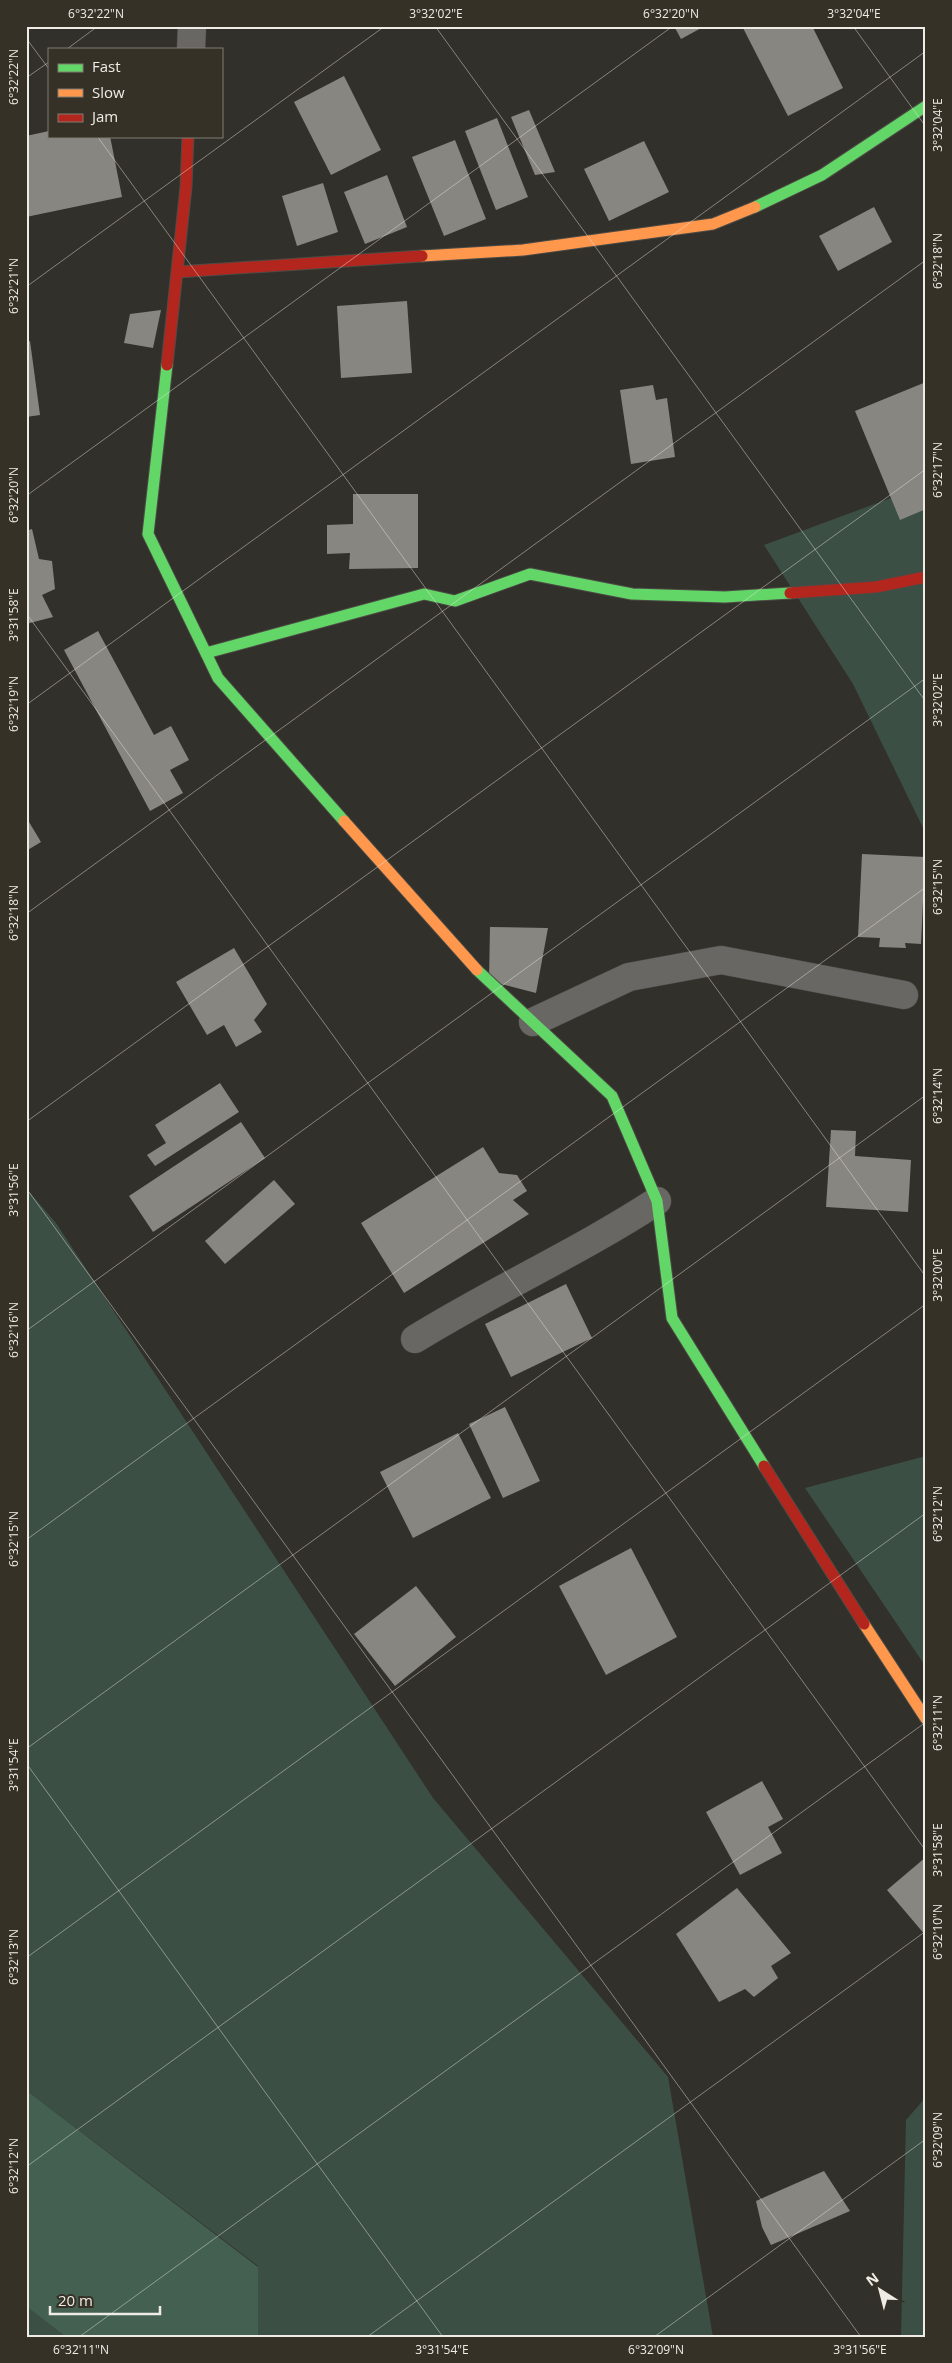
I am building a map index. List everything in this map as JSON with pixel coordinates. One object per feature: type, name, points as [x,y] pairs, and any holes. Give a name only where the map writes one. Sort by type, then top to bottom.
[{"type":"street","points":[[191,48],[192,26]]},
{"type":"street","points":[[177,272],[523,250],[713,224],[757,206],[822,175],[926,106]]},
{"type":"street","points":[[188,138],[186,186],[148,534],[218,678],[452,944],[612,1096],[657,1201],[672,1318],[817,1552],[926,1719]]},
{"type":"street","points":[[206,653],[424,594],[455,600],[530,574],[632,594],[725,598],[876,587],[926,578]]},
{"type":"street","points":[[533,1022],[629,977],[721,960],[904,995]]},
{"type":"street","points":[[415,1339],[461,1311],[608,1233],[657,1201]]},
{"type":"green space","points":[[926,485],[926,834],[853,684],[764,545]]},
{"type":"green space","points":[[26,1188],[56,1223],[433,1798],[668,2077],[713,2337],[258,2337],[258,2266],[26,2090]]},
{"type":"green space","points":[[926,1456],[926,1667],[805,1488]]},
{"type":"green space","points":[[26,2090],[258,2267],[258,2337],[66,2337],[26,2306]]},
{"type":"green space","points":[[926,2097],[926,2337],[901,2337],[906,2120]]},
{"type":"green space","points":[[26,2306],[29,2308],[66,2337],[26,2337]]},
{"type":"building","points":[[674,26],[705,26],[681,39]]},
{"type":"building","points":[[742,26],[812,26],[843,88],[788,116]]},
{"type":"building","points":[[344,76],[381,150],[331,175],[294,102]]},
{"type":"building","points":[[529,110],[555,172],[535,175],[511,117]]},
{"type":"building","points":[[497,118],[528,197],[496,210],[465,131]]},
{"type":"building","points":[[48,131],[48,138],[110,138],[122,197],[26,217],[26,136]]},
{"type":"building","points":[[455,140],[486,219],[444,236],[412,157]]},
{"type":"building","points":[[644,141],[669,192],[609,221],[584,169]]},
{"type":"building","points":[[387,175],[407,227],[365,244],[344,192]]},
{"type":"building","points":[[323,183],[338,232],[297,246],[282,196]]},
{"type":"building","points":[[874,207],[892,242],[838,271],[819,236]]},
{"type":"building","points":[[407,301],[412,373],[341,378],[337,306]]},
{"type":"building","points":[[161,310],[153,348],[124,343],[130,314]]},
{"type":"building","points":[[30,341],[40,415],[26,417],[26,342]]},
{"type":"building","points":[[926,382],[926,509],[900,520],[855,411]]},
{"type":"building","points":[[653,385],[656,400],[667,398],[675,457],[631,464],[620,390]]},
{"type":"building","points":[[353,494],[418,494],[418,568],[349,569],[350,553],[327,554],[327,525],[353,524]]},
{"type":"building","points":[[32,529],[39,559],[52,561],[55,589],[42,595],[53,617],[26,624],[26,531]]},
{"type":"building","points":[[98,631],[154,735],[171,726],[189,760],[170,770],[183,793],[150,811],[64,650]]},
{"type":"building","points":[[26,817],[41,842],[26,851]]},
{"type":"building","points":[[862,854],[925,857],[921,944],[905,943],[906,948],[879,947],[880,938],[858,937]]},
{"type":"building","points":[[490,927],[548,928],[536,993],[489,981]]},
{"type":"building","points":[[234,948],[267,1004],[254,1020],[262,1032],[236,1047],[224,1025],[207,1035],[176,982]]},
{"type":"building","points":[[220,1083],[239,1112],[155,1166],[147,1155],[166,1143],[155,1125]]},
{"type":"building","points":[[241,1122],[265,1158],[153,1232],[129,1196]]},
{"type":"building","points":[[831,1130],[856,1131],[855,1156],[911,1160],[908,1212],[826,1207]]},
{"type":"building","points":[[483,1147],[499,1173],[517,1175],[527,1191],[513,1200],[529,1214],[404,1293],[361,1223]]},
{"type":"building","points":[[274,1180],[295,1204],[225,1264],[205,1241]]},
{"type":"building","points":[[566,1284],[592,1338],[511,1377],[485,1324]]},
{"type":"building","points":[[505,1407],[540,1481],[503,1498],[469,1424]]},
{"type":"building","points":[[458,1433],[491,1498],[413,1538],[380,1472]]},
{"type":"building","points":[[631,1548],[677,1637],[606,1675],[559,1586]]},
{"type":"building","points":[[416,1586],[456,1637],[395,1686],[354,1634]]},
{"type":"building","points":[[762,1781],[783,1819],[768,1827],[782,1853],[740,1875],[706,1812]]},
{"type":"building","points":[[926,1857],[926,1936],[887,1890]]},
{"type":"building","points":[[737,1888],[791,1953],[771,1966],[778,1978],[754,1997],[745,1989],[719,2002],[676,1934]]},
{"type":"building","points":[[824,2171],[850,2211],[771,2245],[762,2227],[756,2201]]},
{"type":"traffic: fast","points":[[755,207],[822,175],[926,106]]},
{"type":"traffic: fast","points":[[167,365],[148,534],[218,678],[344,821]]},
{"type":"traffic: fast","points":[[206,653],[424,594],[455,601],[530,574],[632,594],[725,597],[790,593]]},
{"type":"traffic: fast","points":[[477,970],[612,1096],[657,1201],[672,1318],[764,1466]]},
{"type":"traffic: slow","points":[[422,256],[523,250],[713,224],[755,207]]},
{"type":"traffic: slow","points":[[344,821],[477,970]]},
{"type":"traffic: slow","points":[[864,1624],[926,1719]]},
{"type":"traffic: jam","points":[[167,365],[186,187],[188,138]]},
{"type":"traffic: jam","points":[[177,272],[422,256]]},
{"type":"traffic: jam","points":[[790,593],[876,587],[926,577]]},
{"type":"traffic: jam","points":[[764,1466],[864,1624]]}]
